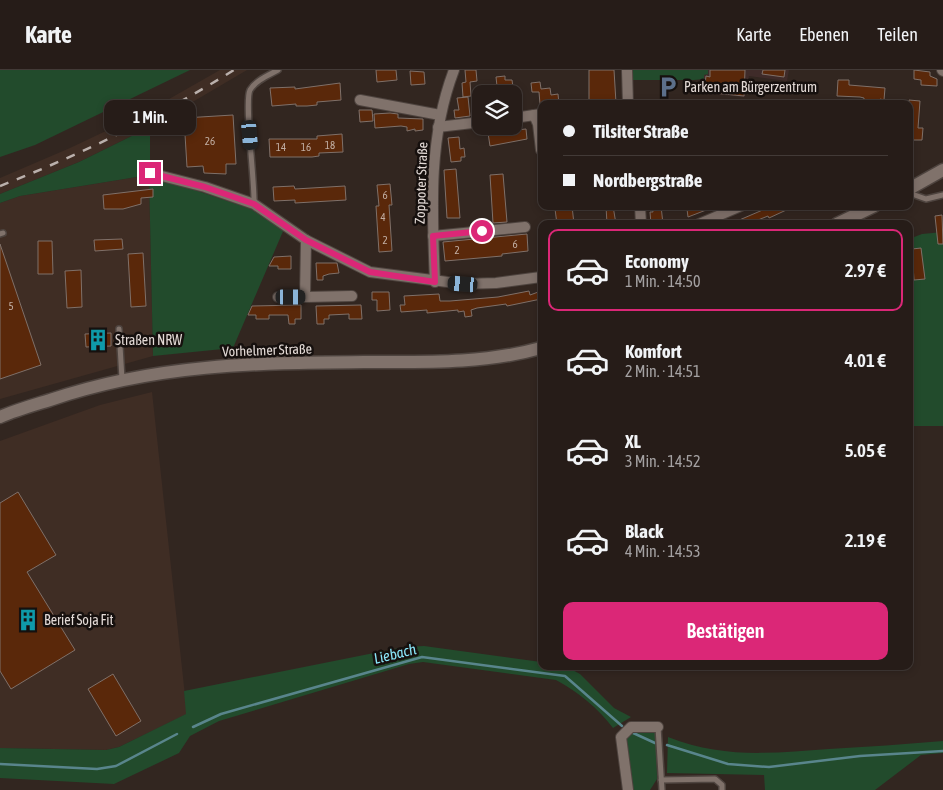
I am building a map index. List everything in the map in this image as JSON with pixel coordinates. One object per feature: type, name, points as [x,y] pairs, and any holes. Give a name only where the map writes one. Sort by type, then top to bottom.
[{"type":"main road","points":[[913,187],[943,170]]},
{"type":"main road","points":[[844,220],[866,210]]},
{"type":"main road","name":"Vorhelmer Straße","points":[[0,417],[80,390],[122,379],[182,369],[255,364],[439,362],[521,354],[538,349]]},
{"type":"street","name":"Zoppoter Straße","points":[[435,282],[433,170],[440,116],[454,70]]},
{"type":"street","points":[[627,70],[628,100]]},
{"type":"street","points":[[360,100],[440,116]]},
{"type":"street","points":[[522,117],[538,114]]},
{"type":"street","points":[[438,127],[472,123]]},
{"type":"street","points":[[150,173],[205,187],[254,204],[306,240],[370,272],[435,282],[496,283],[538,277]]},
{"type":"street","points":[[708,220],[732,210]]},
{"type":"street","points":[[433,236],[525,227]]},
{"type":"street","points":[[305,297],[306,240]]},
{"type":"street","points":[[278,297],[352,296]]},
{"type":"street","points":[[628,790],[621,737],[631,728],[658,727]]},
{"type":"lane","points":[[254,204],[255,182],[248,98],[256,83],[278,70]]},
{"type":"lane","points":[[913,194],[926,199],[943,195]]},
{"type":"lane","points":[[119,329],[122,379]]},
{"type":"lane","points":[[658,727],[662,790]]},
{"type":"lane","points":[[661,780],[716,779],[722,785],[722,790]]},
{"type":"shaded area","points":[[220,70],[247,70],[150,127],[79,162],[0,194],[0,178],[70,148],[148,111]]},
{"type":"shaded area","points":[[708,70],[789,70],[787,81],[749,76],[745,97],[702,93],[704,75],[708,74]]},
{"type":"shaded area","points":[[149,175],[153,356],[0,399],[0,203],[20,196]]},
{"type":"shaded area","points":[[152,392],[187,714],[119,747],[106,750],[0,748],[0,441],[100,405]]},
{"type":"green space","points":[[0,70],[190,70],[35,145],[0,157]]},
{"type":"green space","points":[[629,70],[708,70],[708,74],[704,75],[704,79],[694,80],[629,80]]},
{"type":"green space","points":[[150,127],[150,175],[251,209],[284,229],[233,348],[153,356],[149,175],[20,196],[0,203],[0,194],[79,162]]},
{"type":"green space","points":[[943,232],[943,426],[913,426],[913,237],[922,234]]},
{"type":"green space","points":[[424,646],[538,662],[538,670],[572,670],[580,674],[614,708],[631,717],[613,728],[587,701],[572,689],[556,680],[423,662],[409,664],[219,721],[190,736],[179,753],[114,784],[0,778],[0,748],[106,750],[119,747],[186,714],[184,691],[404,647]]},
{"type":"green space","points":[[633,730],[656,731],[657,779],[650,790],[632,790],[625,740]]},
{"type":"green space","points":[[668,737],[709,749],[748,753],[943,741],[943,753],[921,755],[875,790],[765,790],[764,775],[667,773]]},
{"type":"building","points":[[376,70],[396,70],[397,80],[377,82]]},
{"type":"building","points":[[465,70],[476,70],[477,81],[470,82],[471,96],[463,97],[462,83],[466,82]]},
{"type":"building","points":[[589,70],[614,70],[616,100],[589,100]]},
{"type":"building","points":[[710,70],[745,70],[744,96],[704,92],[706,76],[710,77]]},
{"type":"building","points":[[763,70],[785,70],[784,77],[762,74]]},
{"type":"building","points":[[914,70],[930,72],[930,76],[937,79],[937,86],[921,85],[921,80],[914,79]]},
{"type":"building","points":[[410,71],[424,72],[425,84],[411,85]]},
{"type":"building","points":[[505,76],[505,80],[512,80],[513,85],[497,85],[496,77]]},
{"type":"building","points":[[838,80],[849,80],[849,85],[885,88],[884,100],[864,100],[864,98],[860,97],[837,96]]},
{"type":"building","points":[[540,82],[541,89],[550,88],[551,95],[558,94],[559,100],[540,100],[539,92],[532,92],[531,83]]},
{"type":"building","points":[[340,83],[341,100],[317,102],[317,105],[307,106],[296,106],[296,104],[272,106],[270,88],[295,87],[295,89]]},
{"type":"building","points":[[468,97],[470,116],[455,118],[454,110],[459,110],[457,98]]},
{"type":"building","points":[[913,100],[920,101],[918,128],[923,128],[922,140],[913,140]]},
{"type":"building","points":[[359,110],[372,110],[373,121],[360,122]]},
{"type":"building","points":[[374,114],[398,114],[398,118],[423,119],[423,130],[407,131],[407,127],[401,126],[375,128]]},
{"type":"building","points":[[233,115],[236,164],[226,164],[226,174],[204,173],[203,166],[187,167],[184,118]]},
{"type":"building","points":[[522,129],[526,129],[527,139],[490,146],[488,135],[522,135]]},
{"type":"building","points":[[342,134],[343,152],[319,153],[319,156],[312,157],[270,157],[269,139],[317,139],[317,136]]},
{"type":"building","points":[[459,137],[460,149],[464,148],[465,157],[461,157],[461,161],[451,162],[448,138]]},
{"type":"building","points":[[456,169],[460,218],[447,218],[444,170]]},
{"type":"building","points":[[503,174],[507,222],[493,223],[490,175]]},
{"type":"building","points":[[390,184],[392,205],[389,205],[392,251],[379,252],[376,206],[379,206],[377,185]]},
{"type":"building","points":[[294,186],[295,189],[345,186],[346,200],[295,203],[295,200],[274,201],[273,187]]},
{"type":"building","points":[[153,189],[153,197],[141,198],[141,204],[123,209],[104,209],[103,195]]},
{"type":"building","points":[[555,210],[572,210],[574,220],[556,220]]},
{"type":"building","points":[[606,210],[614,210],[615,220],[607,220]]},
{"type":"building","points":[[653,210],[661,210],[663,220],[651,220],[650,212],[653,212]]},
{"type":"building","points":[[687,210],[706,210],[688,217]]},
{"type":"building","points":[[763,210],[786,210],[769,218],[768,216],[758,220],[739,220]]},
{"type":"building","points":[[942,215],[943,244],[938,244],[935,216]]},
{"type":"building","points":[[527,234],[528,251],[502,254],[502,256],[445,261],[443,242]]},
{"type":"building","points":[[122,239],[123,249],[95,251],[94,240]]},
{"type":"building","points":[[38,241],[52,241],[53,274],[38,274]]},
{"type":"building","points":[[0,244],[41,365],[0,379]]},
{"type":"building","points":[[921,248],[925,279],[914,280],[913,249]]},
{"type":"building","points":[[143,253],[146,306],[131,307],[128,254]]},
{"type":"building","points":[[291,256],[291,269],[278,269],[278,266],[269,266],[274,257]]},
{"type":"building","points":[[316,263],[337,263],[339,273],[329,274],[323,276],[323,280],[317,280]]},
{"type":"building","points":[[81,270],[82,307],[67,308],[65,271]]},
{"type":"building","points":[[529,291],[530,295],[538,292],[538,300],[507,306],[506,304],[477,308],[471,310],[472,316],[465,317],[464,311],[458,312],[458,310],[427,313],[427,310],[401,312],[400,305],[405,305],[404,296],[439,294],[440,301],[498,297]]},
{"type":"building","points":[[372,292],[389,292],[390,310],[377,311],[377,300],[372,300]]},
{"type":"building","points":[[301,305],[301,319],[295,319],[295,324],[289,324],[288,315],[269,315],[269,319],[256,319],[256,315],[248,315],[252,306]]},
{"type":"building","points":[[361,305],[362,319],[349,319],[349,314],[329,315],[329,319],[324,319],[324,324],[317,324],[316,306]]},
{"type":"building","name":"Straßen NRW","points":[[111,333],[111,346],[86,347],[85,334]]},
{"type":"building","name":"Berief Soja Fit","points":[[18,492],[56,555],[27,572],[75,650],[11,689],[0,671],[0,503]]},
{"type":"building","points":[[113,674],[141,721],[116,736],[88,689]]},
{"type":"waterway","name":"Liebach","points":[[193,727],[221,714],[422,657],[565,676],[622,726]]},
{"type":"waterway","points":[[631,732],[655,743]]},
{"type":"waterway","name":"Liebach","points":[[0,764],[97,769],[116,766],[177,734]]},
{"type":"waterway","points":[[667,745],[728,764],[769,767],[860,756],[943,751]]},
{"type":"railway","points":[[0,186],[61,161],[120,133],[178,103],[234,70]]},
{"type":"place","name":"Parken am Bürgerzentrum","points":[[668,87]]},
{"type":"place","name":"Straßen NRW","points":[[98,340]]},
{"type":"place","name":"Berief Soja Fit","points":[[28,620]]},
{"type":"route","points":[[150,173],[205,187],[254,204],[306,240],[370,272],[435,282],[433,236],[482,231]]}]
